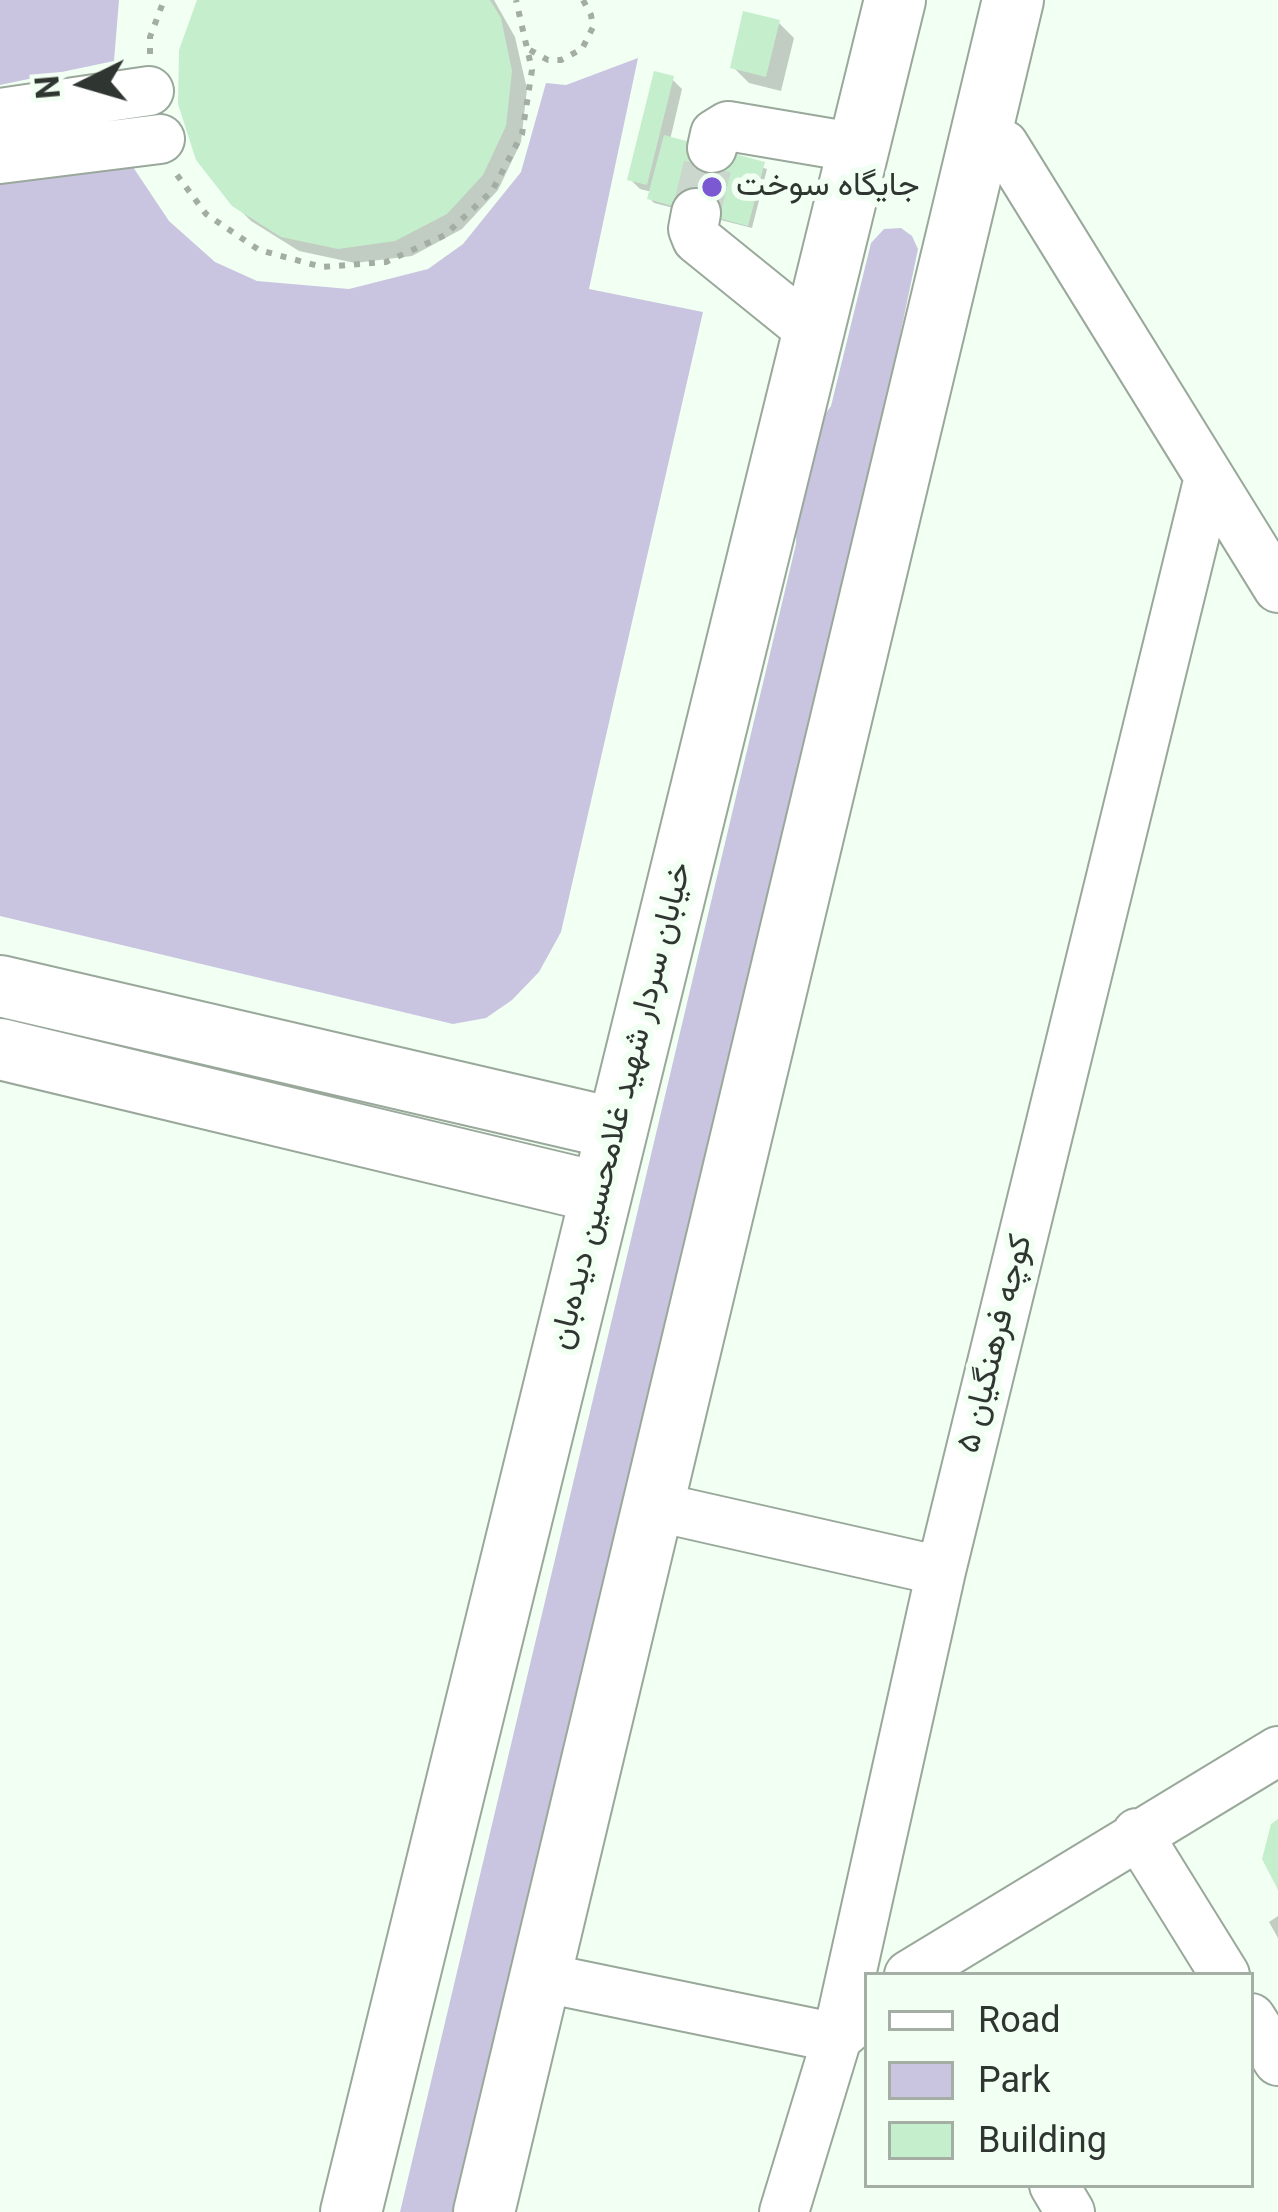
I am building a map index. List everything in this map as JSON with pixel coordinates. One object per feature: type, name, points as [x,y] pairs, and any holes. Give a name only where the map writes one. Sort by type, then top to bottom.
[{"type":"main road","name":"خیابان سردار شهید غلامحسین دیده‌بان","points":[[351,2212],[895,0]]},
{"type":"main road","points":[[484,2212],[1013,0]]},
{"type":"main road","points":[[0,986],[617,1129]]},
{"type":"main road","points":[[0,1048],[601,1193]]},
{"type":"street","points":[[0,113],[148,91]]},
{"type":"street","points":[[712,148],[715,134],[728,126],[857,148]]},
{"type":"street","points":[[981,134],[1004,145],[1278,588]]},
{"type":"street","points":[[0,159],[160,139]]},
{"type":"street","points":[[697,212],[693,229],[697,238],[812,332]]},
{"type":"street","name":"کوچه فرهنگیان ۵","points":[[784,2212],[852,2025],[941,1571],[1209,477]]},
{"type":"street","points":[[653,1506],[941,1571]]},
{"type":"street","points":[[920,1971],[1137,1833],[1278,1751]]},
{"type":"street","points":[[1137,1833],[1223,1972]]},
{"type":"street","points":[[540,1977],[852,2025]]},
{"type":"street","points":[[1254,2023],[1278,2061]]},
{"type":"path","points":[[148,91],[150,37],[164,0]]},
{"type":"path","points":[[160,139],[167,162],[206,214],[259,250],[322,267],[386,262],[445,236],[493,191],[522,134],[532,70],[515,0]]},
{"type":"path","points":[[521,14],[529,0]]},
{"type":"path","points":[[527,47],[536,55],[561,60],[582,49],[592,27],[583,0]]},
{"type":"green space","points":[[0,0],[119,0],[114,61],[0,85]]},
{"type":"green space","points":[[638,58],[589,289],[703,312],[561,932],[539,972],[486,1018],[453,1024],[0,916],[0,179],[129,161],[169,221],[215,262],[257,281],[349,289],[428,269],[463,244],[521,172],[546,83],[566,85]]},
{"type":"green space","points":[[901,228],[918,249],[884,413],[453,2212],[400,2212],[796,544],[797,506],[815,428],[831,406],[871,243],[884,229]]},
{"type":"building","points":[[197,0],[490,0],[501,18],[512,71],[506,126],[483,175],[447,214],[395,241],[338,249],[281,237],[232,206],[196,160],[178,104],[179,50]]},
{"type":"building","points":[[743,11],[780,20],[766,77],[730,68]]},
{"type":"building","points":[[654,71],[674,76],[647,185],[627,180]]},
{"type":"building","points":[[664,135],[765,162],[748,226],[647,199]]},
{"type":"building","points":[[1278,1819],[1278,1890],[1262,1859],[1271,1824]]},
{"type":"tunnel","points":[[696,213],[712,148]]},
{"type":"place","name":"جایگاه سوخت","points":[[712,187]]}]
